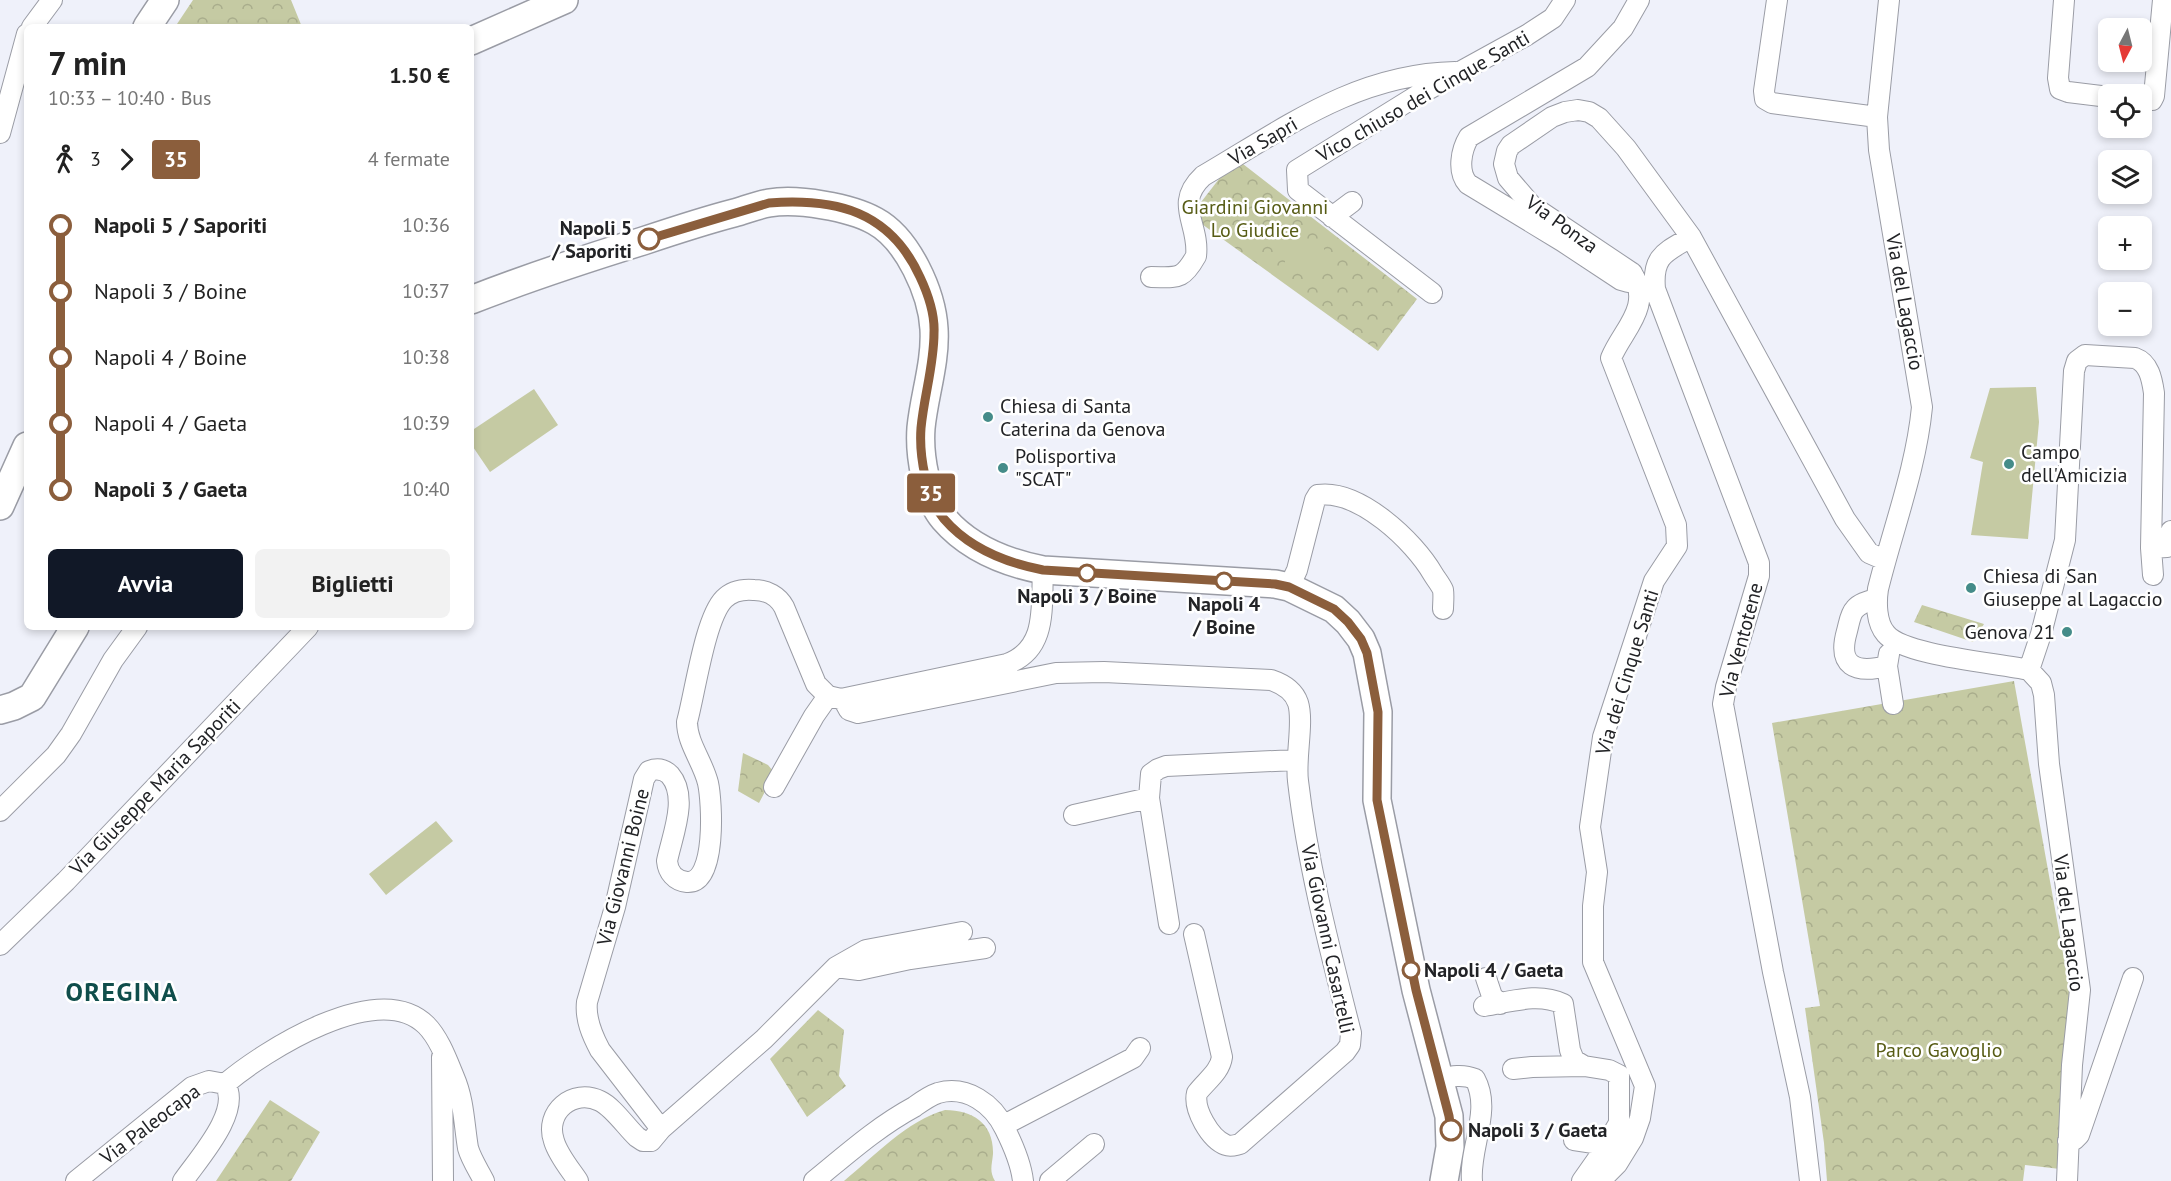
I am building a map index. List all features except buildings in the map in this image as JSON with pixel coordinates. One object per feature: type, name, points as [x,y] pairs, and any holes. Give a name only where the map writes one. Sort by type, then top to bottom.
[{"type":"street","points":[[34,24],[52,0]]},
{"type":"street","points":[[149,24],[165,0]]},
{"type":"street","points":[[474,40],[564,0]]},
{"type":"street","name":"Vico chiuso dei Cinque Santi","points":[[1432,293],[1298,190],[1297,170],[1418,94],[1536,29],[1553,18],[1565,0]]},
{"type":"street","name":"Via Ponza","points":[[1640,0],[1623,28],[1587,67],[1469,137],[1462,157],[1461,168],[1464,180],[1624,282],[1630,281],[1632,273],[1532,206],[1511,183],[1505,169],[1505,159],[1511,145],[1529,131],[1558,114],[1578,110],[1595,114],[1626,148],[1691,237],[1845,519],[1869,553],[1885,560]]},
{"type":"street","points":[[1777,0],[1764,86],[1765,99],[1772,103],[1877,117]]},
{"type":"street","name":"Via del Lagaccio","points":[[1889,0],[1877,117],[1879,150],[1922,407],[1920,434],[1876,599],[1881,627],[1891,639]]},
{"type":"street","points":[[2064,0],[2058,78],[2060,89],[2098,96]]},
{"type":"street","points":[[2152,100],[2163,0]]},
{"type":"street","points":[[0,133],[3,109],[24,43]]},
{"type":"street","name":"Via Sapri","points":[[1151,277],[1182,276],[1196,256],[1188,201],[1193,185],[1203,176],[1316,110],[1350,93],[1404,76],[1458,72]]},
{"type":"street","points":[[474,299],[623,247],[769,203],[789,202],[844,209],[877,221],[896,238],[918,272],[931,306],[934,332],[921,429],[921,446],[926,478],[943,518],[975,544],[1012,563],[1043,570],[1275,584],[1289,587],[1334,609],[1361,639],[1367,653],[1378,712],[1377,800],[1416,990],[1451,1130],[1444,1181]]},
{"type":"street","points":[[1332,217],[1352,202]]},
{"type":"street","name":"Via Ventotene","points":[[1691,237],[1663,254],[1658,260],[1654,278],[1655,289],[1759,563],[1759,576],[1723,704],[1773,972],[1800,1097],[1810,1181]]},
{"type":"street","name":"Via dei Cinque Santi","points":[[1600,1181],[1617,1164],[1633,1138],[1641,1118],[1645,1086],[1593,962],[1593,906],[1597,872],[1590,827],[1603,737],[1620,682],[1654,580],[1677,546],[1676,525],[1612,356],[1629,329],[1639,305],[1636,280],[1632,273]]},
{"type":"street","points":[[1893,704],[1887,666],[1891,639],[1929,652],[2029,670],[2066,540],[2074,372],[2077,361],[2085,355],[2134,358],[2140,360],[2148,371],[2154,393],[2151,548],[2153,575]]},
{"type":"street","points":[[0,506],[24,453]]},
{"type":"street","points":[[1289,587],[1297,570],[1318,495],[1340,496],[1375,514],[1403,536],[1426,563],[1443,590],[1443,609]]},
{"type":"street","points":[[2151,548],[2167,547],[2171,531]]},
{"type":"street","points":[[774,787],[814,716],[836,698],[1007,664],[1023,656],[1033,644],[1039,628],[1043,570]]},
{"type":"street","name":"Via Giovanni Boine","points":[[661,1130],[600,1050],[587,1016],[587,1002],[615,907],[644,779],[649,771],[657,769],[665,771],[674,781],[679,794],[678,811],[667,861],[668,869],[678,879],[686,882],[699,878],[706,867],[710,842],[709,785],[688,733],[687,722],[710,626],[716,611],[724,600],[734,593],[748,590],[766,592],[777,598],[784,608],[816,684],[836,698]]},
{"type":"street","points":[[1876,599],[1858,606],[1852,612],[1843,646],[1844,655],[1850,663],[1857,667],[1868,669],[1887,666]]},
{"type":"street","points":[[0,710],[32,697],[73,630]]},
{"type":"street","points":[[0,811],[56,755],[72,734],[113,660],[136,630]]},
{"type":"street","name":"Via Giuseppe Maria Saporiti","points":[[0,945],[66,880],[305,630]]},
{"type":"street","name":"Via del Lagaccio","points":[[2029,670],[2041,683],[2044,695],[2049,764],[2080,990],[2072,1065],[2067,1181]]},
{"type":"street","name":"Via Giovanni Casartelli","points":[[836,698],[849,710],[858,713],[1069,672],[1271,680],[1287,688],[1298,704],[1296,760],[1309,850],[1351,1039],[1345,1052],[1240,1144],[1236,1145],[1224,1145],[1203,1121],[1197,1110],[1197,1093],[1218,1068],[1222,1057],[1194,934]]},
{"type":"street","points":[[1169,924],[1149,798],[1151,774],[1162,767],[1296,760]]},
{"type":"street","points":[[1074,815],[1149,798]]},
{"type":"street","points":[[578,1181],[557,1149],[552,1132],[558,1112],[568,1101],[580,1097],[603,1102],[637,1137],[643,1141],[651,1141],[764,1039],[836,967],[867,950],[962,932]]},
{"type":"street","points":[[836,967],[859,970],[881,964],[985,948]]},
{"type":"street","points":[[1486,978],[1492,996],[1492,1005],[1534,998],[1554,1000],[1563,1004],[1570,1050],[1574,1060],[1584,1066]]},
{"type":"street","points":[[2068,1141],[2079,1136],[2133,978]]},
{"type":"street","name":"Via Paleocapa","points":[[76,1181],[192,1088],[209,1081],[225,1084],[268,1052],[325,1024],[366,1010],[392,1011],[418,1020],[432,1033],[442,1052]]},
{"type":"street","points":[[1004,1125],[1133,1058],[1140,1048]]},
{"type":"street","points":[[442,1052],[443,1181]]},
{"type":"street","points":[[442,1052],[454,1075],[463,1102],[469,1151],[484,1181]]},
{"type":"street","points":[[1513,1069],[1532,1066],[1584,1066],[1609,1070],[1619,1075],[1619,1123],[1582,1181]]},
{"type":"street","points":[[1439,1078],[1456,1075],[1468,1076],[1475,1079],[1480,1089],[1479,1125],[1472,1181]]},
{"type":"street","points":[[433,1181],[432,1110],[442,1083]]},
{"type":"street","points":[[183,1181],[228,1113],[230,1094],[225,1084]]},
{"type":"street","points":[[814,1181],[887,1122],[938,1093],[958,1092],[973,1096],[994,1110],[1004,1125],[1019,1162],[1023,1181]]},
{"type":"street","points":[[1574,1140],[1607,1145]]},
{"type":"street","points":[[1050,1181],[1094,1144]]},
{"type":"green space","points":[[193,0],[291,0],[301,24],[177,24]]},
{"type":"green space","name":"Giardini Giovanni Lo Giudice","points":[[1243,164],[1417,299],[1378,351],[1199,222],[1198,206],[1226,170]]},
{"type":"green space","points":[[1285,246],[1324,246],[1324,269],[1285,269]]},
{"type":"green space","name":"Campo dell'Amicizia","points":[[2036,387],[2039,422],[2028,539],[1971,535],[1983,462],[1970,458],[1990,388]]},
{"type":"green space","points":[[534,389],[558,425],[490,472],[474,448],[474,429]]},
{"type":"green space","points":[[1922,605],[1984,624],[1973,642],[1914,622]]},
{"type":"green space","name":"Parco Gavoglio","points":[[2014,681],[2071,998],[2060,1169],[2025,1165],[2023,1181],[1827,1181],[1824,1143],[1805,1008],[1820,1006],[1772,723]]},
{"type":"green space","points":[[743,753],[768,765],[773,771],[772,778],[759,803],[738,791]]},
{"type":"green space","points":[[436,821],[453,841],[386,895],[369,874]]},
{"type":"green space","points":[[818,1010],[844,1030],[839,1076],[846,1086],[807,1117],[770,1059]]},
{"type":"green space","points":[[270,1100],[320,1132],[291,1181],[216,1181]]},
{"type":"green space","points":[[945,1110],[973,1116],[986,1127],[992,1143],[991,1171],[995,1181],[844,1181],[904,1131],[931,1115]]},
{"type":"bus line","name":"35","points":[[649,239],[769,203],[809,203],[844,209],[877,221],[896,238],[906,251],[925,287],[931,306],[934,332],[921,429],[922,463],[936,506],[943,518],[957,531],[997,557],[1020,566],[1043,570],[1275,584],[1289,587],[1316,598],[1334,609],[1348,622],[1361,639],[1372,672],[1379,733],[1377,800],[1416,990],[1451,1130]]},
{"type":"place","name":"Napoli 5 / Saporiti","points":[[649,239]]},
{"type":"place","name":"Chiesa di Santa Caterina da Genova","points":[[988,417]]},
{"type":"place","name":"Campo dell'Amicizia","points":[[2009,464]]},
{"type":"place","name":"Polisportiva \"SCAT\"","points":[[1003,468]]},
{"type":"place","name":"Napoli 3 / Boine","points":[[1087,573]]},
{"type":"place","name":"Napoli 4 / Boine","points":[[1224,581]]},
{"type":"place","name":"Chiesa di San Giuseppe al Lagaccio","points":[[1971,588]]},
{"type":"place","name":"Genova 21","points":[[2067,632]]},
{"type":"place","name":"Napoli 4 / Gaeta","points":[[1411,970]]},
{"type":"place","name":"Napoli 3 / Gaeta","points":[[1451,1130]]},
{"type":"district","name":"OREGINA","points":[[122,992]]}]
